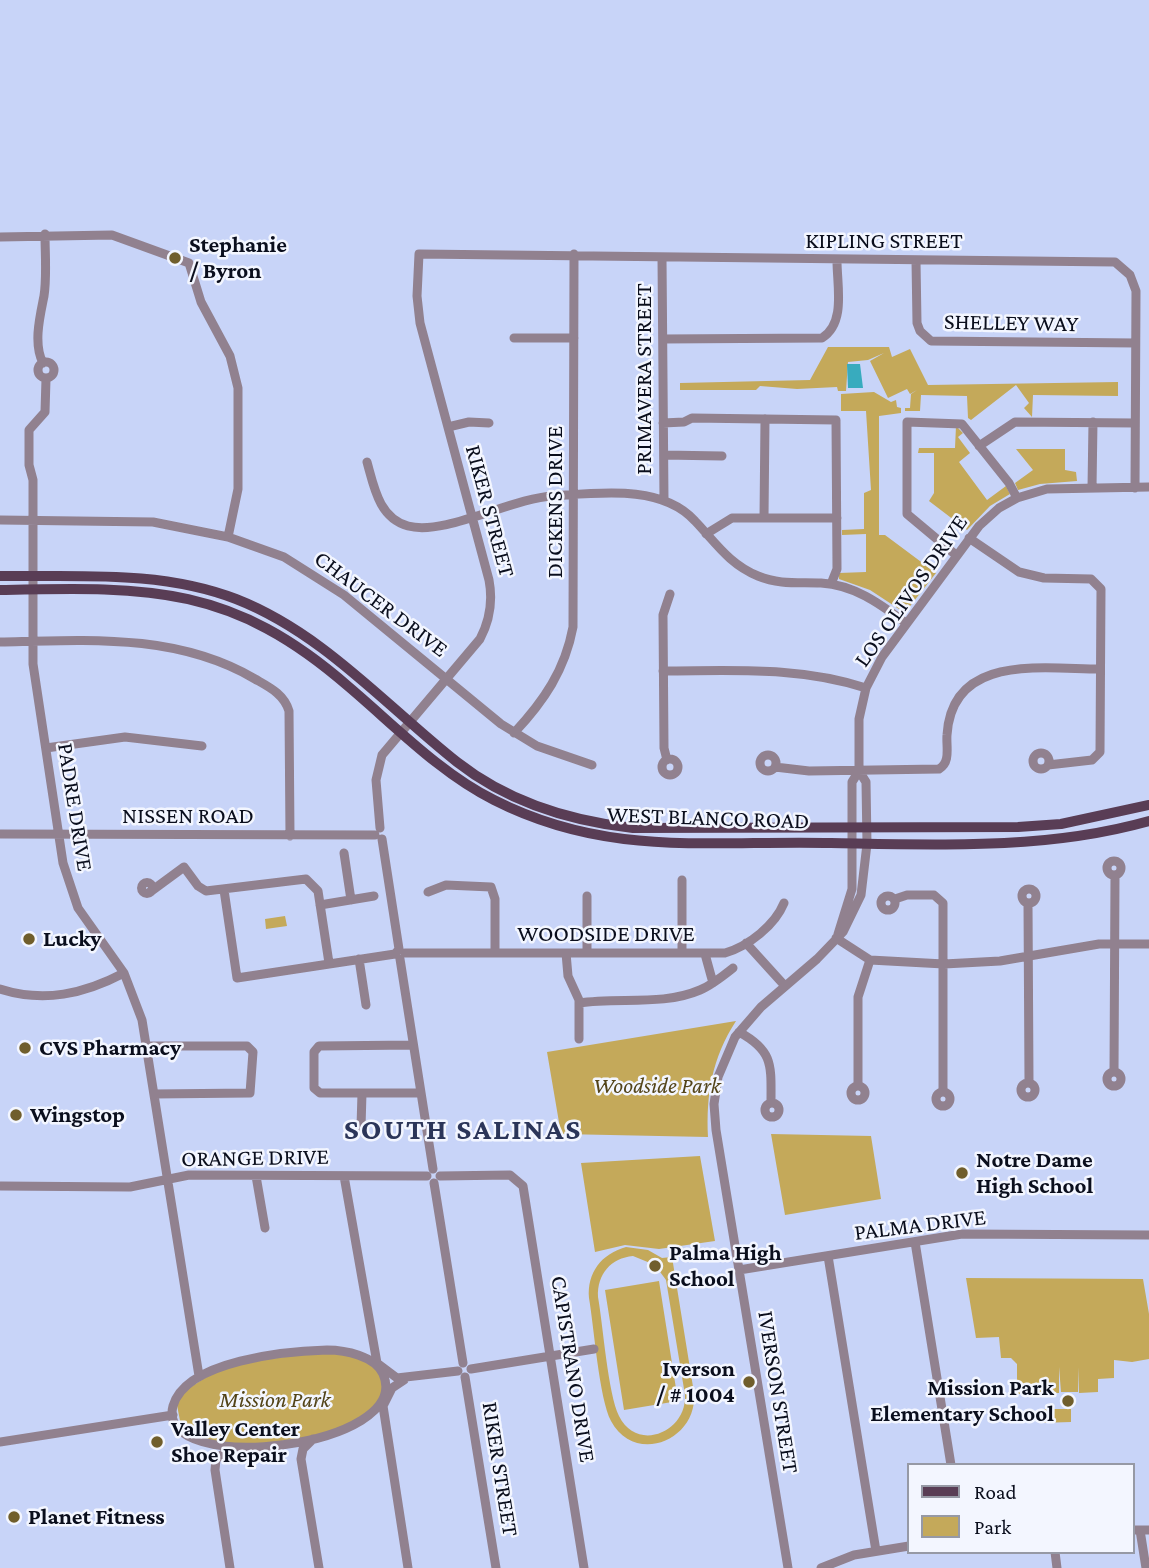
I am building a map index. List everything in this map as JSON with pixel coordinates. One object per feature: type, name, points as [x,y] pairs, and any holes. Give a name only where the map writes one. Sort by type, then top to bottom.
[{"type":"main road","name":"WEST BLANCO ROAD","points":[[0,576],[154,580],[236,599],[314,641],[459,763],[508,793],[579,820],[633,828],[1040,826],[1106,816],[1149,805]]},
{"type":"main road","name":"WEST BLANCO ROAD","points":[[0,590],[160,592],[195,599],[239,614],[278,632],[310,653],[447,771],[483,795],[532,818],[583,834],[645,843],[867,844],[1042,841],[1097,833],[1149,821]]},
{"type":"street","points":[[0,237],[45,234],[112,235],[187,260],[201,302],[230,356],[236,379],[238,489],[228,537]]},
{"type":"street","name":"PADRE DRIVE","points":[[45,234],[44,296],[40,308],[39,353],[43,363],[51,363],[54,368],[53,375],[46,379],[44,412],[29,430],[33,520],[32,641],[46,748],[68,884],[78,908],[124,973],[138,1007],[155,1094],[199,1376]]},
{"type":"street","name":"KIPLING STREET","points":[[419,254],[631,254],[662,258],[837,261],[1115,262],[1126,269],[1133,282],[1135,488]]},
{"type":"street","name":"RIKER STREET","points":[[419,254],[417,296],[420,323],[489,580],[490,610],[480,639],[386,747],[378,766],[376,780],[379,834],[496,1568]]},
{"type":"street","name":"DICKENS DRIVE","points":[[514,733],[553,684],[571,641],[575,608],[574,254]]},
{"type":"street","name":"PRIMAVERA STREET","points":[[662,258],[664,499]]},
{"type":"street","points":[[663,340],[822,338],[833,328],[837,319],[837,261]]},
{"type":"street","name":"SHELLEY WAY","points":[[916,261],[916,317],[920,331],[931,341],[1135,343]]},
{"type":"street","points":[[514,338],[574,338]]},
{"type":"street","points":[[663,423],[684,422],[692,418],[836,420],[837,569],[831,584]]},
{"type":"street","points":[[764,518],[765,419]]},
{"type":"street","points":[[448,427],[469,422],[489,423]]},
{"type":"street","points":[[956,555],[907,514],[907,422],[959,422],[1017,498]]},
{"type":"street","points":[[979,446],[1012,422],[1134,423]]},
{"type":"street","points":[[1092,488],[1093,422]]},
{"type":"street","points":[[664,454],[722,456]]},
{"type":"street","points":[[367,462],[379,500],[401,523],[426,527],[543,497],[634,495],[664,499],[685,511],[734,563],[758,576],[788,584],[831,584],[863,593],[906,623]]},
{"type":"street","name":"LOS OLIVOS DRIVE","points":[[852,844],[852,782],[859,771],[859,719],[866,688],[882,657],[970,538],[990,515],[1017,498],[1047,489],[1149,487]]},
{"type":"street","points":[[706,534],[727,519],[837,518]]},
{"type":"street","name":"CHAUCER DRIVE","points":[[0,520],[153,522],[228,537],[284,557],[333,587],[514,733],[544,748],[592,765]]},
{"type":"street","points":[[970,538],[1019,572],[1044,578],[1086,578],[1096,582],[1101,592],[1099,755],[1092,760],[1048,765]]},
{"type":"street","points":[[667,760],[664,748],[663,615],[670,594]]},
{"type":"street","points":[[0,642],[158,644],[218,660],[276,692],[285,701],[289,711],[290,836]]},
{"type":"street","points":[[775,767],[796,770],[935,771],[942,768],[947,760],[948,725],[955,704],[967,687],[989,674],[1014,669],[1100,669]]},
{"type":"street","points":[[663,671],[795,671],[826,676],[866,688]]},
{"type":"street","points":[[46,748],[125,737],[202,746]]},
{"type":"street","name":"LOS OLIVOS DRIVE","points":[[859,771],[866,782],[867,844]]},
{"type":"street","name":"NISSEN ROAD","points":[[0,834],[379,834]]},
{"type":"street","name":"IVERSON STREET","points":[[837,936],[850,896],[852,844]]},
{"type":"street","name":"IVERSON STREET","points":[[788,1568],[718,1148],[714,1104],[722,1064],[739,1032],[847,925],[860,895],[867,844]]},
{"type":"street","points":[[344,853],[351,900]]},
{"type":"street","points":[[150,892],[184,867],[203,890],[224,890],[303,878],[316,887],[328,964]]},
{"type":"street","points":[[1114,1072],[1115,875]]},
{"type":"street","points":[[681,952],[682,880]]},
{"type":"street","points":[[428,891],[446,885],[491,887],[495,898],[495,952]]},
{"type":"street","name":"WOODSIDE DRIVE","points":[[224,890],[237,978],[400,954],[705,954],[725,953],[746,943]]},
{"type":"street","points":[[895,900],[907,895],[933,895],[940,899],[943,906],[943,1091]]},
{"type":"street","points":[[320,905],[374,896]]},
{"type":"street","points":[[587,896],[587,953]]},
{"type":"street","points":[[784,903],[778,916],[746,943],[785,986]]},
{"type":"street","points":[[1028,904],[1029,1082]]},
{"type":"street","points":[[837,936],[870,960],[944,964],[982,963],[1114,944],[1149,944]]},
{"type":"street","points":[[566,953],[568,976],[579,1003],[579,1039]]},
{"type":"street","points":[[705,954],[713,983]]},
{"type":"street","points":[[359,959],[366,1004]]},
{"type":"street","points":[[858,1085],[858,997],[870,960]]},
{"type":"street","points":[[579,1003],[664,998],[697,992],[733,968]]},
{"type":"street","points":[[0,989],[26,996],[61,996],[82,992],[124,973]]},
{"type":"street","points":[[739,1032],[756,1042],[769,1058],[771,1103]]},
{"type":"street","points":[[413,1045],[322,1046],[315,1049],[315,1090],[421,1093]]},
{"type":"street","points":[[147,1046],[247,1046],[253,1052],[250,1093],[155,1094]]},
{"type":"street","points":[[361,1127],[362,1093]]},
{"type":"street","name":"ORANGE DRIVE","points":[[0,1186],[130,1187],[189,1175],[516,1178]]},
{"type":"street","points":[[256,1176],[265,1228]]},
{"type":"street","points":[[344,1176],[370,1335],[386,1381],[386,1436],[408,1568]]},
{"type":"street","name":"CAPISTRANO DRIVE","points":[[516,1178],[524,1190],[584,1568]]},
{"type":"street","name":"PALMA DRIVE","points":[[739,1270],[962,1234],[1149,1235]]},
{"type":"street","points":[[915,1242],[951,1463]]},
{"type":"street","points":[[828,1256],[876,1551]]},
{"type":"street","points":[[230,1568],[215,1470],[208,1451],[200,1442],[182,1431],[173,1415],[173,1408],[180,1394],[199,1376],[215,1368],[316,1350],[348,1352],[366,1347],[370,1335]]},
{"type":"street","points":[[348,1352],[397,1378],[413,1378],[594,1349]]},
{"type":"street","points":[[195,1350],[202,1364],[215,1368]]},
{"type":"street","points":[[200,1442],[232,1449],[344,1431],[361,1422],[394,1386],[413,1378]]},
{"type":"street","points":[[0,1442],[173,1415]]},
{"type":"street","points":[[361,1422],[377,1423],[386,1436]]},
{"type":"street","points":[[315,1437],[304,1446],[301,1459],[318,1568]]},
{"type":"street","points":[[283,1442],[292,1446],[301,1459]]},
{"type":"street","points":[[215,1470],[219,1456],[232,1449]]},
{"type":"street","points":[[1141,1530],[1146,1568]]},
{"type":"street","points":[[821,1568],[846,1557],[908,1546]]},
{"type":"green space","points":[[828,347],[889,347],[892,357],[910,349],[928,385],[1118,382],[1118,396],[1033,395],[1032,417],[1024,408],[1029,403],[1016,385],[971,420],[968,418],[967,396],[921,395],[920,411],[905,411],[905,408],[910,408],[911,394],[917,390],[910,394],[907,389],[888,398],[870,361],[884,353],[868,360],[848,362],[846,391],[838,391],[837,387],[797,389],[760,386],[756,390],[680,390],[680,383],[810,380]]},
{"type":"green space","points":[[874,392],[891,402],[896,400],[897,407],[901,408],[901,413],[879,416],[879,535],[885,535],[936,573],[907,610],[902,611],[870,590],[839,579],[839,573],[866,572],[866,534],[842,535],[842,530],[864,529],[864,493],[871,490],[866,411],[841,411],[841,394]]},
{"type":"green space","points":[[956,426],[963,433],[958,437],[970,453],[959,462],[987,500],[1006,486],[1010,494],[990,506],[967,530],[929,501],[934,493],[934,453],[918,453],[919,448],[955,448]]},
{"type":"green space","points":[[1016,449],[1065,449],[1065,470],[1076,472],[1077,481],[1040,484],[1018,490],[1015,483],[1033,470]]},
{"type":"green space","points":[[285,916],[287,926],[266,929],[265,919]]},
{"type":"green space","name":"Woodside Park","points":[[736,1021],[721,1049],[712,1077],[708,1137],[561,1134],[547,1052]]},
{"type":"green space","points":[[771,1134],[871,1136],[881,1199],[785,1215]]},
{"type":"green space","points":[[700,1156],[715,1241],[659,1249],[625,1245],[595,1252],[581,1163]]},
{"type":"green space","points":[[626,1247],[648,1250],[662,1258],[672,1257],[694,1393],[693,1410],[686,1424],[663,1442],[635,1442],[622,1435],[611,1421],[603,1396],[589,1289],[597,1266],[617,1250]],"holes":[[[633,1256],[655,1265],[666,1280],[685,1395],[683,1408],[670,1428],[648,1435],[637,1434],[627,1427],[615,1406],[606,1359],[598,1289],[607,1269],[625,1257]]]},
{"type":"green space","points":[[966,1278],[1143,1279],[1149,1314],[1149,1359],[1132,1362],[1114,1360],[1114,1378],[1098,1379],[1098,1392],[1079,1393],[1078,1367],[1078,1392],[1061,1392],[1059,1367],[1059,1393],[1017,1394],[1017,1364],[1011,1358],[1001,1358],[999,1337],[976,1338]]},
{"type":"green space","points":[[659,1281],[678,1401],[624,1410],[605,1290]]},
{"type":"green space","name":"Mission Park","points":[[336,1350],[380,1367],[384,1399],[344,1431],[232,1449],[182,1431],[176,1400],[180,1394],[225,1365]]},
{"type":"green space","points":[[1039,1409],[1071,1409],[1071,1422],[1039,1423]]},
{"type":"shaded area","points":[[847,364],[860,364],[863,388],[848,388]]},
{"type":"place","name":"Stephanie / Byron","points":[[175,258]]},
{"type":"place","name":"Lucky","points":[[29,939]]},
{"type":"place","name":"CVS Pharmacy","points":[[25,1048]]},
{"type":"place","name":"Wingstop","points":[[16,1115]]},
{"type":"place","name":"Notre Dame High School","points":[[962,1173]]},
{"type":"place","name":"Palma High School","points":[[655,1266]]},
{"type":"place","name":"Iverson / # 1004","points":[[749,1382]]},
{"type":"place","name":"Mission Park Elementary School","points":[[1068,1401]]},
{"type":"place","name":"Valley Center Shoe Repair","points":[[157,1442]]},
{"type":"place","name":"Planet Fitness","points":[[14,1517]]},
{"type":"district","name":"SOUTH SALINAS","points":[[463,1130]]}]
